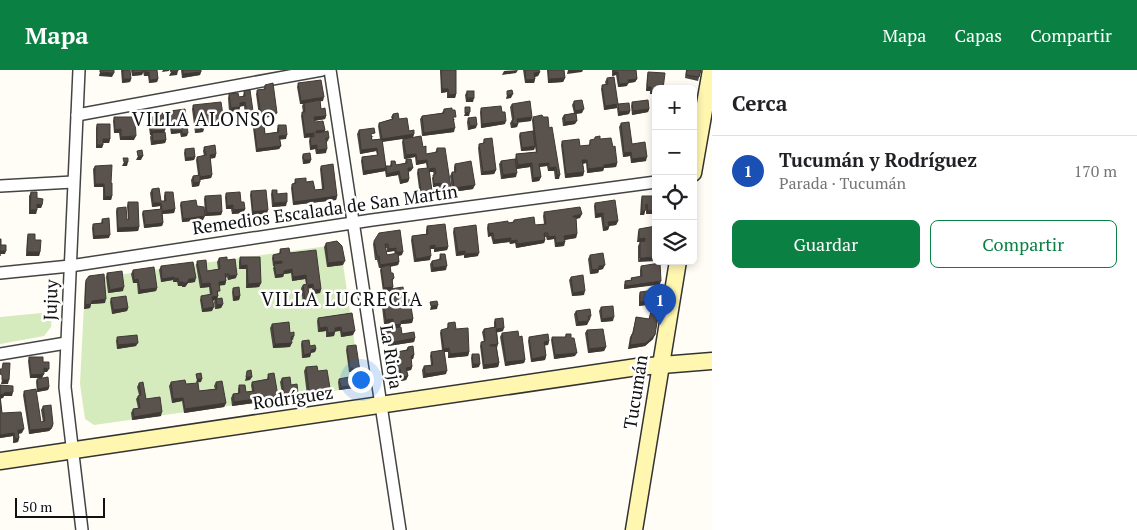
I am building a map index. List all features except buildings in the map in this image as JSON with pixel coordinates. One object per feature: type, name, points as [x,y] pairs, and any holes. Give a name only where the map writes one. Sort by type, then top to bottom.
[{"type":"main road","points":[[697,150],[711,70]]},
{"type":"main road","name":"Tucumán","points":[[634,530],[677,265]]},
{"type":"main road","name":"Rodríguez","points":[[0,461],[661,365],[712,361]]},
{"type":"street","name":"Jujuy","points":[[79,70],[65,387],[82,530]]},
{"type":"street","points":[[77,115],[322,70]]},
{"type":"street","name":"La Rioja","points":[[330,70],[400,530]]},
{"type":"street","points":[[0,186],[73,182]]},
{"type":"street","name":"Remedios Escalada de San Martín","points":[[0,273],[70,266],[353,223],[652,183]]},
{"type":"street","points":[[0,354],[66,343]]},
{"type":"green space","points":[[335,245],[341,250],[361,387],[94,425],[85,419],[80,384],[85,284],[88,279]]},
{"type":"green space","points":[[52,312],[51,327],[44,336],[0,344],[0,317]]},
{"type":"place","name":"Tucumán y Rodríguez","points":[[660,325]]},
{"type":"district","name":"VILLA ALONSO","points":[[204,119]]},
{"type":"district","name":"VILLA LUCRECIA","points":[[342,299]]}]
